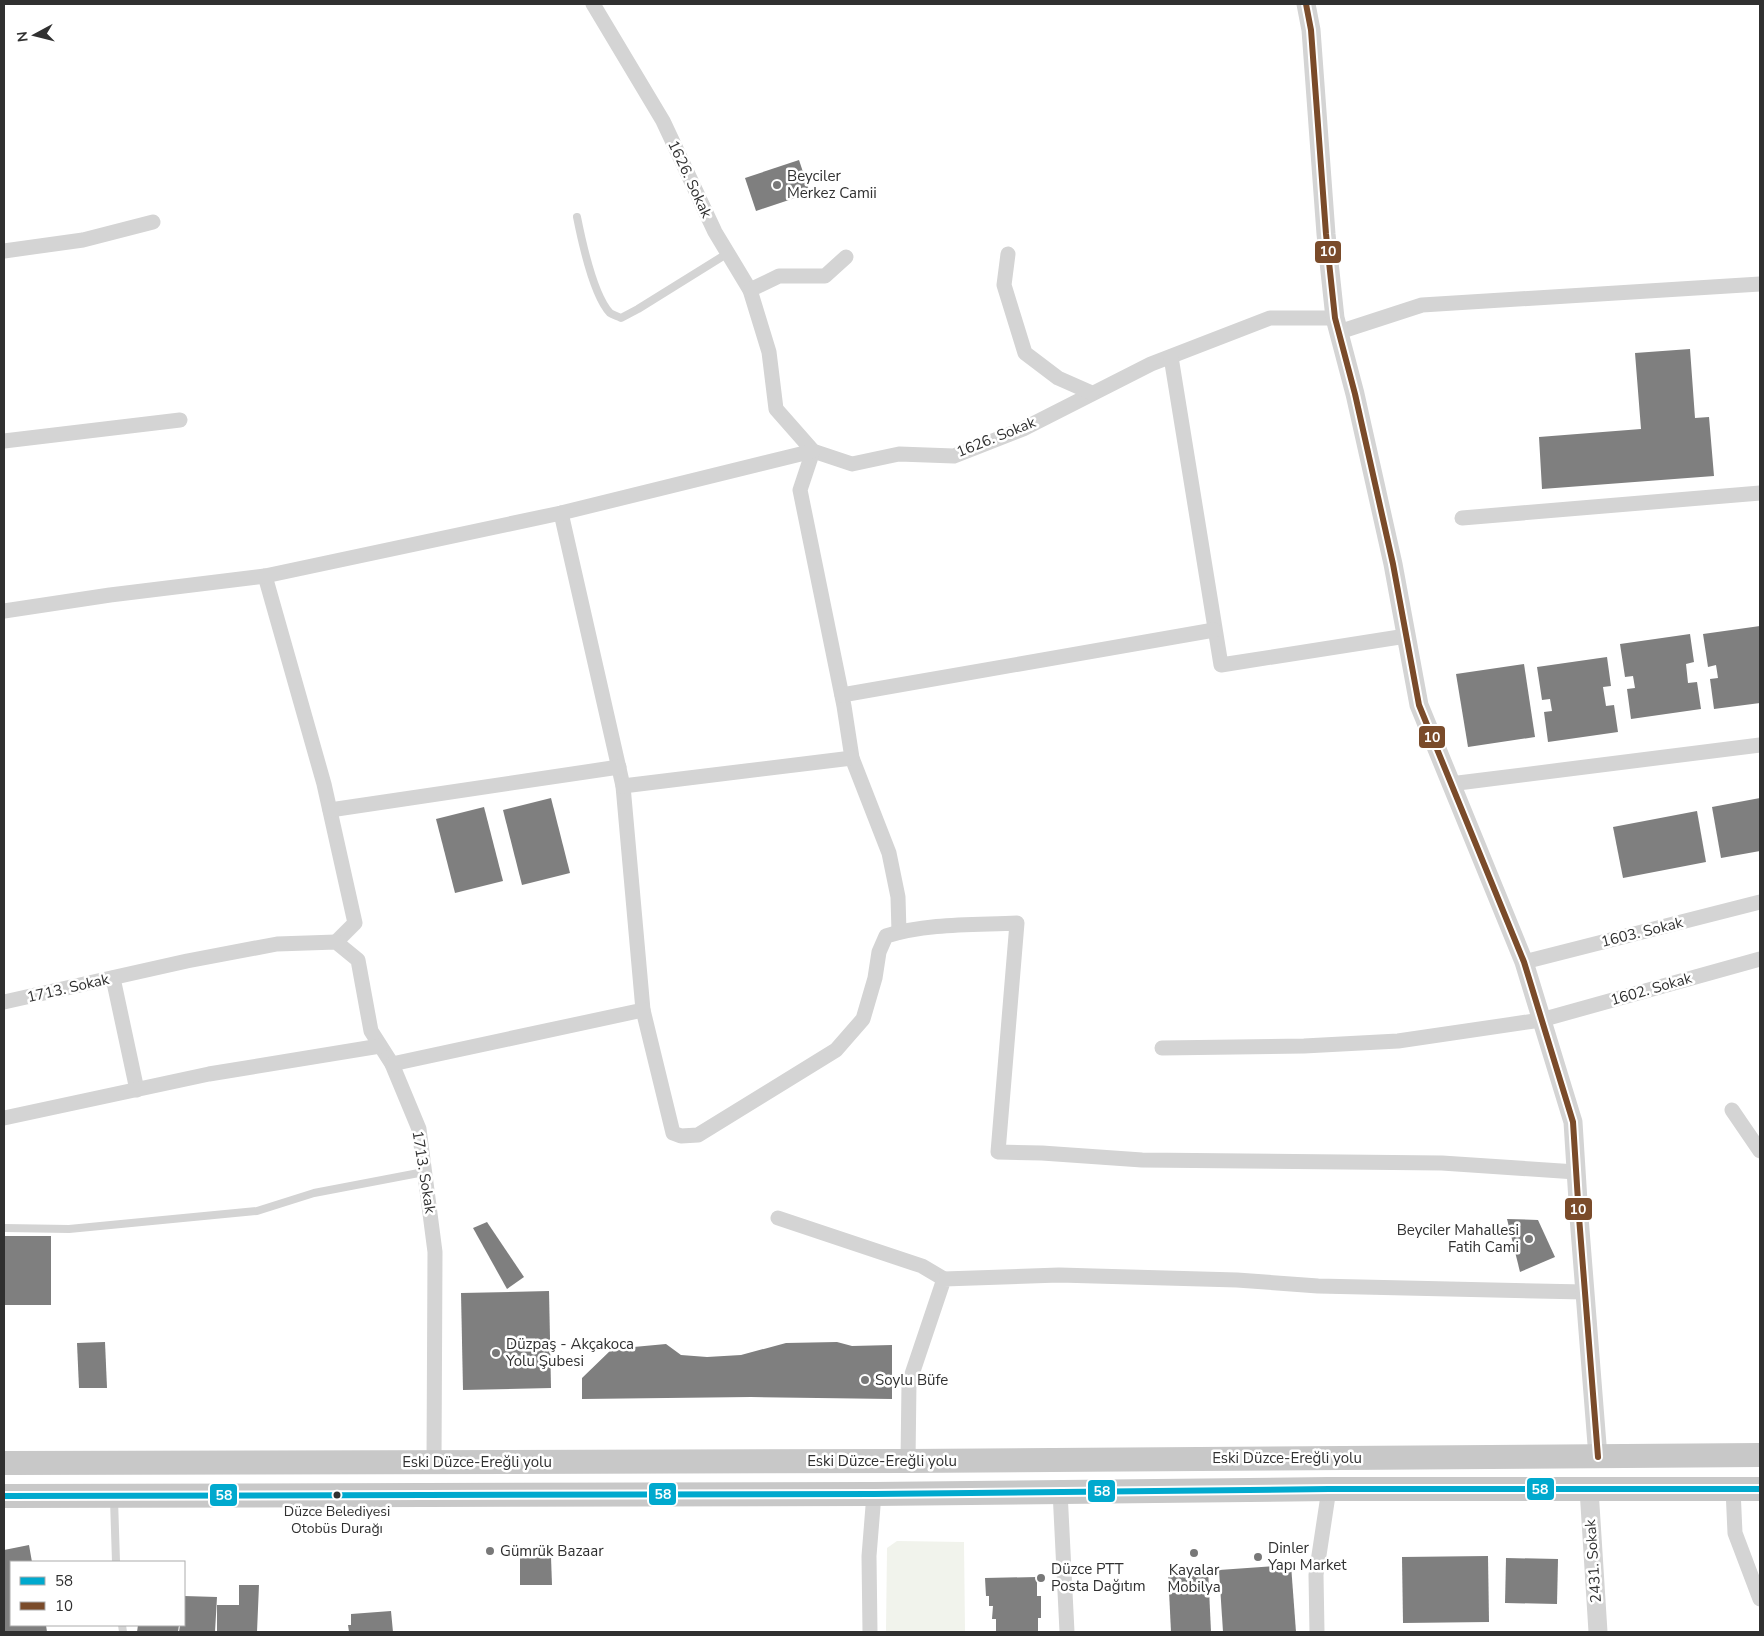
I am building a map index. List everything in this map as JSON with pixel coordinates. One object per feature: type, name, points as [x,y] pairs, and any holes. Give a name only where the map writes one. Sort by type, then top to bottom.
[{"type":"main road","name":"Eski Düzce-Ereğli yolu","points":[[4,1463],[908,1461],[1760,1455]]},
{"type":"main road","name":"Eski Düzce-Ereğli yolu","points":[[4,1496],[874,1494],[1329,1489],[1760,1489]]},
{"type":"street","name":"1626. Sokak","points":[[593,4],[663,121],[715,232],[750,290],[769,352],[776,408],[812,451],[852,464],[899,454],[954,456],[1023,429],[1152,364],[1270,318],[1337,325],[1422,305],[1760,284]]},
{"type":"street","points":[[1306,4],[1311,30],[1326,234],[1337,325],[1355,394],[1393,564],[1419,705],[1524,962],[1573,1122],[1598,1457]]},
{"type":"street","points":[[4,251],[83,240],[154,222]]},
{"type":"street","points":[[1008,254],[1004,285],[1025,353],[1058,378],[1092,393]]},
{"type":"street","points":[[750,290],[779,276],[826,276],[846,257]]},
{"type":"street","points":[[1171,357],[1221,664],[1406,636]]},
{"type":"street","points":[[4,441],[180,420]]},
{"type":"street","points":[[4,611],[110,595],[265,576],[561,513],[812,451]]},
{"type":"street","points":[[812,451],[800,490],[842,695],[852,758],[889,853],[898,897],[899,932]]},
{"type":"street","points":[[1462,518],[1760,493]]},
{"type":"street","points":[[561,513],[623,786],[643,1010],[673,1133],[682,1136],[698,1135],[836,1050],[863,1019],[875,978],[879,952],[886,936],[899,932],[952,926],[1017,923],[998,1152],[1142,1160],[1442,1163],[1576,1172]]},
{"type":"street","points":[[265,576],[324,784],[355,923],[336,942]]},
{"type":"street","points":[[842,695],[1214,630]]},
{"type":"street","points":[[1450,784],[1760,745]]},
{"type":"street","points":[[623,786],[852,758]]},
{"type":"street","points":[[330,810],[619,767]]},
{"type":"street","name":"1603. Sokak","points":[[1524,962],[1760,902]]},
{"type":"street","name":"1713. Sokak","points":[[4,1002],[277,944],[336,942],[358,960],[371,1031],[392,1064],[419,1129],[435,1252],[434,1462]]},
{"type":"street","name":"1602. Sokak","points":[[1162,1048],[1304,1046],[1398,1041],[1542,1020],[1760,959]]},
{"type":"street","points":[[113,978],[137,1090]]},
{"type":"street","points":[[392,1064],[643,1010]]},
{"type":"street","points":[[4,1118],[209,1074],[380,1046]]},
{"type":"street","points":[[1732,1110],[1760,1151]]},
{"type":"street","points":[[778,1218],[922,1266],[944,1279],[1059,1275],[1237,1280],[1318,1286],[1585,1292]]},
{"type":"street","points":[[908,1461],[908,1383],[944,1279]]},
{"type":"street","points":[[1317,1632],[1316,1574],[1329,1489]]},
{"type":"street","name":"2431. Sokak","points":[[1589,1489],[1598,1632]]},
{"type":"street","points":[[1733,1489],[1735,1533],[1757,1578],[1760,1599]]},
{"type":"street","points":[[1060,1491],[1068,1632]]},
{"type":"street","points":[[870,1632],[869,1556],[874,1494]]},
{"type":"lane","points":[[577,218],[586,259],[599,294],[611,314],[621,318],[728,253]]},
{"type":"lane","points":[[4,1228],[69,1229],[257,1211],[314,1193],[424,1172]]},
{"type":"lane","points":[[114,1496],[116,1561]]},
{"type":"shaded area","points":[[897,1541],[964,1542],[965,1632],[886,1632],[887,1548]]},
{"type":"building","name":"Beyciler Merkez Camii","points":[[799,160],[810,193],[756,211],[745,178]]},
{"type":"building","points":[[1690,349],[1695,418],[1709,417],[1714,476],[1542,489],[1539,437],[1641,429],[1635,353]]},
{"type":"building","points":[[1760,626],[1760,703],[1714,709],[1710,679],[1718,678],[1716,665],[1708,667],[1703,634]]},
{"type":"building","points":[[1690,634],[1694,662],[1686,664],[1688,683],[1697,682],[1701,709],[1631,719],[1627,689],[1635,688],[1633,676],[1625,677],[1620,644]]},
{"type":"building","points":[[1607,657],[1611,686],[1603,687],[1606,706],[1614,705],[1618,732],[1548,742],[1544,712],[1552,711],[1550,699],[1542,700],[1537,667]]},
{"type":"building","points":[[1524,664],[1535,737],[1468,747],[1456,674]]},
{"type":"building","points":[[551,798],[570,873],[522,885],[503,810]]},
{"type":"building","points":[[1760,798],[1760,851],[1721,858],[1712,807]]},
{"type":"building","points":[[484,807],[503,881],[455,893],[436,819]]},
{"type":"building","points":[[1697,811],[1706,862],[1623,878],[1613,827]]},
{"type":"building","name":"Beyciler Mahallesi Fatih Cami","points":[[1507,1219],[1538,1220],[1555,1257],[1520,1272]]},
{"type":"building","points":[[487,1222],[524,1277],[507,1289],[473,1228]]},
{"type":"building","points":[[4,1236],[51,1236],[51,1305],[4,1305]]},
{"type":"building","points":[[549,1291],[551,1388],[463,1390],[461,1293]]},
{"type":"building","points":[[105,1342],[107,1388],[79,1388],[77,1343]]},
{"type":"building","points":[[837,1342],[852,1346],[892,1345],[892,1399],[751,1397],[582,1399],[582,1378],[612,1349],[666,1344],[681,1355],[707,1357],[741,1355],[786,1343]]},
{"type":"building","points":[[29,1545],[32,1561],[10,1561],[10,1626],[46,1626],[47,1632],[4,1632],[4,1550]]},
{"type":"building","points":[[1488,1556],[1489,1622],[1403,1623],[1402,1557]]},
{"type":"building","points":[[551,1557],[552,1585],[520,1585],[520,1558]]},
{"type":"building","points":[[1506,1558],[1558,1559],[1557,1604],[1505,1603]]},
{"type":"building","points":[[1291,1565],[1296,1632],[1223,1632],[1219,1570]]},
{"type":"building","points":[[1208,1568],[1211,1632],[1171,1632],[1168,1570]]},
{"type":"building","points":[[1037,1577],[1037,1596],[1041,1596],[1041,1618],[1038,1618],[1038,1632],[996,1632],[996,1619],[992,1619],[993,1606],[989,1606],[989,1596],[986,1596],[985,1578]]},
{"type":"building","points":[[239,1585],[259,1585],[257,1632],[217,1632],[217,1605],[239,1605]]},
{"type":"building","points":[[185,1596],[217,1597],[215,1632],[179,1632],[180,1626],[185,1626]]},
{"type":"building","points":[[391,1611],[393,1632],[349,1632],[348,1625],[351,1625],[351,1614]]},
{"type":"building","points":[[138,1626],[179,1626],[178,1632],[137,1632]]},
{"type":"transit line","name":"10","points":[[1306,4],[1311,30],[1326,234],[1335,318],[1355,394],[1393,564],[1419,705],[1524,962],[1573,1122],[1598,1457]]},
{"type":"transit line","name":"58","points":[[4,1496],[874,1494],[1329,1489],[1760,1489]]},
{"type":"place","name":"Beyciler Merkez Camii","points":[[777,185]]},
{"type":"place","name":"Beyciler Mahallesi Fatih Cami","points":[[1529,1239]]},
{"type":"place","name":"Düzpaş - Akçakoca Yolu Şubesi","points":[[496,1353]]},
{"type":"place","name":"Soylu Büfe","points":[[865,1380]]},
{"type":"place","name":"Düzce Belediyesi Otobüs Durağı","points":[[337,1495]]},
{"type":"place","name":"Gümrük Bazaar","points":[[490,1551]]},
{"type":"place","name":"Kayalar Mobilya","points":[[1194,1553]]},
{"type":"place","name":"Dinler Yapı Market","points":[[1258,1557]]},
{"type":"place","name":"Düzce PTT Posta Dağıtım","points":[[1041,1578]]}]
